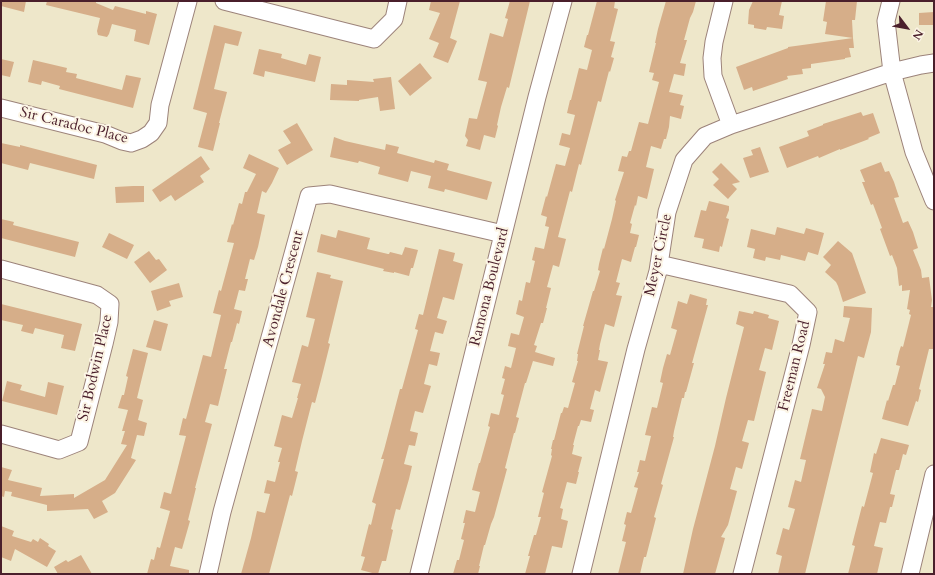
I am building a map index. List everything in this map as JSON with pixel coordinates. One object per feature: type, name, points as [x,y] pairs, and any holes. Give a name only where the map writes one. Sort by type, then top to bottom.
[{"type":"street","name":"Sir Caradoc Place","points":[[1,108],[105,134],[131,143],[142,139],[150,133],[158,123],[160,105],[188,1]]},
{"type":"street","points":[[224,1],[374,38],[394,19],[398,1]]},
{"type":"street","name":"Ramona Boulevard","points":[[419,574],[536,97],[563,1]]},
{"type":"street","points":[[724,1],[714,42],[712,64],[713,76],[731,125]]},
{"type":"street","points":[[891,1],[886,21],[892,72],[914,152],[934,201]]},
{"type":"street","name":"Meyer Circle","points":[[581,574],[636,349],[660,264],[667,212],[684,160],[705,136],[731,125],[892,72],[934,63]]},
{"type":"street","name":"Avondale Crescent","points":[[208,574],[222,512],[310,196],[330,194],[503,234]]},
{"type":"street","name":"Freeman Road","points":[[660,264],[790,294],[808,312],[801,345],[742,574]]},
{"type":"street","name":"Sir Bodwin Place","points":[[1,270],[97,295],[110,304],[104,344],[79,442],[59,450],[1,434]]},
{"type":"street","points":[[910,574],[934,474]]},
{"type":"building","points":[[1,1],[26,1],[24,12],[1,6]]},
{"type":"building","points":[[47,1],[96,1],[96,3],[113,10],[115,6],[146,14],[146,11],[157,14],[149,45],[134,41],[136,30],[112,24],[107,37],[98,35],[97,31],[100,18],[46,5]]},
{"type":"building","points":[[431,1],[460,1],[450,38],[457,41],[448,63],[433,57],[439,43],[429,39],[440,13],[429,10]]},
{"type":"building","points":[[510,1],[530,1],[509,88],[507,87],[501,107],[495,138],[484,135],[480,150],[466,146],[468,140],[465,136],[469,118],[477,119],[487,82],[478,80],[490,33],[503,37],[508,19],[505,18]]},
{"type":"building","points":[[597,1],[615,1],[614,8],[618,9],[610,41],[615,42],[611,57],[614,58],[601,102],[598,101],[581,165],[579,164],[572,192],[570,191],[558,237],[566,239],[559,267],[553,265],[547,287],[551,288],[547,308],[534,345],[537,346],[535,352],[555,358],[553,366],[533,361],[525,383],[516,417],[519,418],[505,468],[507,469],[494,517],[484,545],[478,574],[453,574],[457,560],[459,560],[464,540],[461,539],[465,523],[463,523],[466,510],[475,512],[480,492],[472,490],[490,427],[488,426],[491,413],[499,415],[504,395],[501,394],[505,379],[502,378],[505,366],[511,368],[516,348],[508,346],[511,333],[519,335],[524,317],[516,314],[519,300],[522,301],[526,282],[530,283],[535,261],[532,260],[535,247],[544,249],[549,227],[545,226],[547,217],[541,215],[546,196],[547,197],[556,164],[565,166],[570,148],[559,145],[562,133],[570,135],[575,115],[567,113],[579,68],[587,70],[592,50],[584,47]]},
{"type":"building","points":[[666,1],[696,1],[684,40],[687,40],[680,63],[686,64],[684,76],[674,74],[669,92],[683,95],[680,105],[684,106],[681,119],[670,116],[666,139],[664,139],[661,149],[651,146],[646,167],[654,169],[647,199],[638,196],[630,223],[632,224],[630,233],[639,235],[636,247],[631,262],[622,259],[616,282],[620,283],[616,295],[622,296],[614,327],[605,324],[600,344],[598,360],[608,362],[600,392],[595,390],[590,409],[594,410],[591,422],[581,420],[573,445],[572,454],[582,457],[576,484],[567,482],[560,508],[563,509],[561,519],[568,521],[562,548],[552,546],[545,574],[525,574],[530,556],[528,556],[541,517],[538,517],[544,493],[542,492],[552,456],[551,449],[553,440],[561,413],[564,407],[568,408],[575,383],[572,382],[578,361],[577,354],[583,326],[600,271],[598,270],[599,264],[612,219],[615,200],[624,172],[618,171],[622,156],[627,157],[629,151],[631,151],[639,122],[648,124],[659,82],[652,80],[654,73],[649,72],[658,29]]},
{"type":"building","points":[[753,1],[782,1],[779,15],[784,16],[782,29],[767,27],[766,30],[754,28],[754,25],[748,24],[749,10]]},
{"type":"building","points":[[826,1],[857,1],[855,20],[852,20],[853,38],[825,34],[827,22],[823,21]]},
{"type":"building","points":[[934,12],[934,25],[919,25],[919,13]]},
{"type":"building","points":[[214,25],[242,32],[238,46],[225,43],[214,89],[227,92],[213,151],[198,147],[207,113],[193,109]]},
{"type":"building","points":[[853,38],[854,48],[849,48],[851,57],[811,64],[811,68],[802,69],[803,74],[787,76],[788,79],[753,91],[752,87],[744,90],[736,67],[788,47]]},
{"type":"building","points":[[259,49],[282,54],[281,58],[306,65],[309,54],[321,57],[315,82],[265,71],[264,77],[253,74]]},
{"type":"building","points":[[1,59],[14,62],[10,77],[1,75]]},
{"type":"building","points":[[33,60],[67,68],[66,72],[77,74],[76,78],[122,90],[126,75],[141,78],[133,108],[59,89],[60,86],[42,81],[41,85],[28,82]]},
{"type":"building","points":[[420,63],[432,78],[410,96],[398,81]]},
{"type":"building","points":[[391,77],[395,109],[380,111],[378,97],[359,101],[330,100],[331,84],[347,85],[347,80],[374,82],[373,79]]},
{"type":"building","points":[[861,112],[863,116],[873,113],[880,133],[868,138],[869,139],[819,158],[818,156],[787,168],[779,147],[809,136],[807,131],[823,124]]},
{"type":"building","points":[[297,123],[313,150],[287,165],[278,150],[291,143],[283,131]]},
{"type":"building","points":[[334,137],[385,150],[386,144],[399,147],[397,153],[434,163],[435,160],[449,164],[447,170],[492,182],[487,200],[445,189],[444,192],[428,188],[431,176],[411,171],[408,182],[378,174],[380,167],[359,161],[358,163],[330,157]]},
{"type":"building","points":[[1,143],[20,147],[20,145],[97,165],[94,179],[30,163],[28,170],[1,163]]},
{"type":"building","points":[[760,147],[769,172],[750,178],[743,158],[753,155],[751,150]]},
{"type":"building","points":[[249,154],[279,168],[266,193],[262,191],[257,213],[265,215],[258,247],[254,260],[250,259],[245,279],[248,279],[245,291],[239,290],[234,309],[242,311],[239,324],[237,323],[231,342],[224,369],[227,369],[218,406],[210,404],[205,422],[212,424],[195,488],[188,520],[190,521],[182,549],[175,547],[170,566],[189,570],[189,574],[147,574],[151,559],[154,560],[157,547],[160,548],[170,511],[160,508],[164,492],[171,494],[186,436],[179,435],[183,418],[186,419],[203,355],[211,357],[221,315],[213,313],[219,290],[221,291],[234,243],[227,242],[239,203],[242,204],[245,192],[247,192],[256,174],[243,168]]},
{"type":"building","points":[[201,156],[210,169],[200,176],[204,182],[175,201],[171,195],[160,202],[152,190]]},
{"type":"building","points":[[881,162],[885,172],[889,171],[894,182],[899,197],[894,198],[903,223],[908,221],[913,232],[918,248],[913,250],[921,270],[922,278],[929,277],[932,300],[931,307],[934,307],[933,349],[929,349],[919,389],[921,390],[918,402],[916,401],[908,426],[882,419],[887,400],[888,401],[893,385],[895,385],[900,366],[896,365],[901,346],[903,347],[911,315],[909,314],[910,310],[907,309],[910,290],[902,291],[902,285],[899,286],[897,268],[892,255],[890,256],[873,204],[871,205],[862,182],[865,182],[860,170]]},
{"type":"building","points":[[721,163],[740,182],[732,184],[737,189],[728,199],[713,185],[719,179],[712,172]]},
{"type":"building","points":[[144,186],[144,202],[116,203],[115,187]]},
{"type":"building","points":[[709,201],[729,206],[726,218],[729,219],[722,247],[720,246],[719,252],[702,248],[704,239],[694,237],[701,210],[706,211]]},
{"type":"building","points":[[1,219],[14,222],[13,225],[79,242],[75,257],[1,238]]},
{"type":"building","points":[[777,227],[804,234],[806,228],[824,233],[818,255],[808,252],[805,261],[781,255],[780,260],[766,257],[765,261],[753,258],[755,249],[747,247],[751,229],[775,235]]},
{"type":"building","points":[[338,230],[370,238],[367,249],[388,254],[390,252],[402,255],[405,247],[418,250],[409,276],[383,271],[384,269],[317,252],[321,234],[336,238]]},
{"type":"building","points":[[109,233],[134,245],[127,259],[102,247]]},
{"type":"building","points":[[838,241],[852,253],[866,293],[843,302],[836,282],[825,272],[831,265],[823,257]]},
{"type":"building","points":[[439,249],[455,253],[453,261],[463,264],[454,300],[443,297],[437,318],[447,321],[443,334],[435,332],[430,351],[440,353],[437,366],[429,364],[424,384],[431,386],[423,413],[415,411],[410,431],[418,433],[415,446],[409,445],[404,464],[412,466],[409,479],[400,510],[396,509],[386,561],[382,561],[378,574],[376,574],[361,570],[365,557],[361,556],[376,504],[372,502],[384,459],[381,459],[418,330],[415,329],[419,314],[423,315]]},
{"type":"building","points":[[149,251],[156,260],[159,259],[167,270],[150,283],[134,262]]},
{"type":"building","points":[[317,272],[331,275],[330,278],[343,281],[321,380],[315,403],[312,402],[302,441],[295,471],[298,472],[292,496],[290,495],[269,574],[241,574],[257,511],[265,513],[270,494],[264,493],[267,480],[275,482],[282,448],[274,446],[282,415],[292,418],[298,398],[301,384],[292,382],[302,345],[308,347],[315,319],[306,317]]},
{"type":"building","points":[[179,283],[183,297],[169,301],[171,306],[157,311],[151,291]]},
{"type":"building","points":[[690,294],[707,299],[706,305],[708,305],[692,363],[694,363],[686,392],[684,398],[682,398],[674,431],[674,437],[661,484],[663,485],[654,517],[656,518],[646,557],[644,557],[640,574],[618,574],[626,542],[622,541],[626,525],[624,524],[627,512],[631,513],[638,488],[634,487],[639,472],[637,472],[640,460],[645,461],[651,436],[645,435],[652,407],[657,408],[663,383],[660,382],[663,368],[667,354],[670,355],[677,330],[671,328],[678,301],[687,304]]},
{"type":"building","points":[[1,304],[82,324],[75,351],[61,348],[64,335],[35,328],[33,334],[21,331],[23,325],[1,320]]},
{"type":"building","points":[[844,306],[872,308],[871,332],[864,358],[858,356],[805,574],[778,574],[782,556],[776,554],[783,528],[789,530],[795,509],[788,507],[795,480],[801,482],[806,460],[800,459],[812,409],[822,411],[825,397],[821,389],[817,388],[825,364],[823,364],[826,352],[832,353],[835,339],[844,342],[850,318],[843,317]]},
{"type":"building","points":[[739,311],[753,314],[754,311],[769,315],[768,318],[779,321],[772,350],[765,348],[759,370],[766,372],[754,421],[748,420],[742,441],[749,443],[742,469],[736,467],[730,489],[737,491],[728,525],[721,537],[725,538],[715,574],[683,574],[744,327],[736,324]]},
{"type":"building","points":[[154,320],[168,324],[161,351],[146,347]]},
{"type":"building","points":[[133,349],[148,353],[137,398],[143,400],[138,420],[147,423],[144,436],[137,435],[131,458],[136,460],[115,493],[102,501],[108,512],[94,519],[88,509],[47,511],[47,505],[11,496],[12,492],[5,491],[4,497],[1,496],[1,467],[12,470],[8,480],[42,488],[40,496],[74,494],[74,498],[105,480],[127,445],[121,444],[125,431],[122,431],[128,410],[118,408],[122,395],[124,395],[128,377],[126,376]]},
{"type":"building","points":[[7,381],[22,385],[20,390],[45,397],[48,382],[64,386],[57,415],[2,401]]},
{"type":"building","points":[[881,438],[909,445],[906,455],[903,454],[899,470],[896,470],[890,494],[895,495],[892,507],[890,507],[886,523],[880,522],[874,546],[883,548],[877,574],[848,574],[855,546],[852,545],[862,506],[864,507],[873,473],[870,472],[874,453],[876,454]]},
{"type":"building","points":[[1,526],[14,531],[12,536],[31,542],[33,539],[38,542],[40,538],[49,544],[48,546],[56,551],[47,567],[15,549],[11,561],[1,557]]},
{"type":"building","points":[[81,555],[92,574],[58,574],[54,567],[66,560],[68,562]]}]
